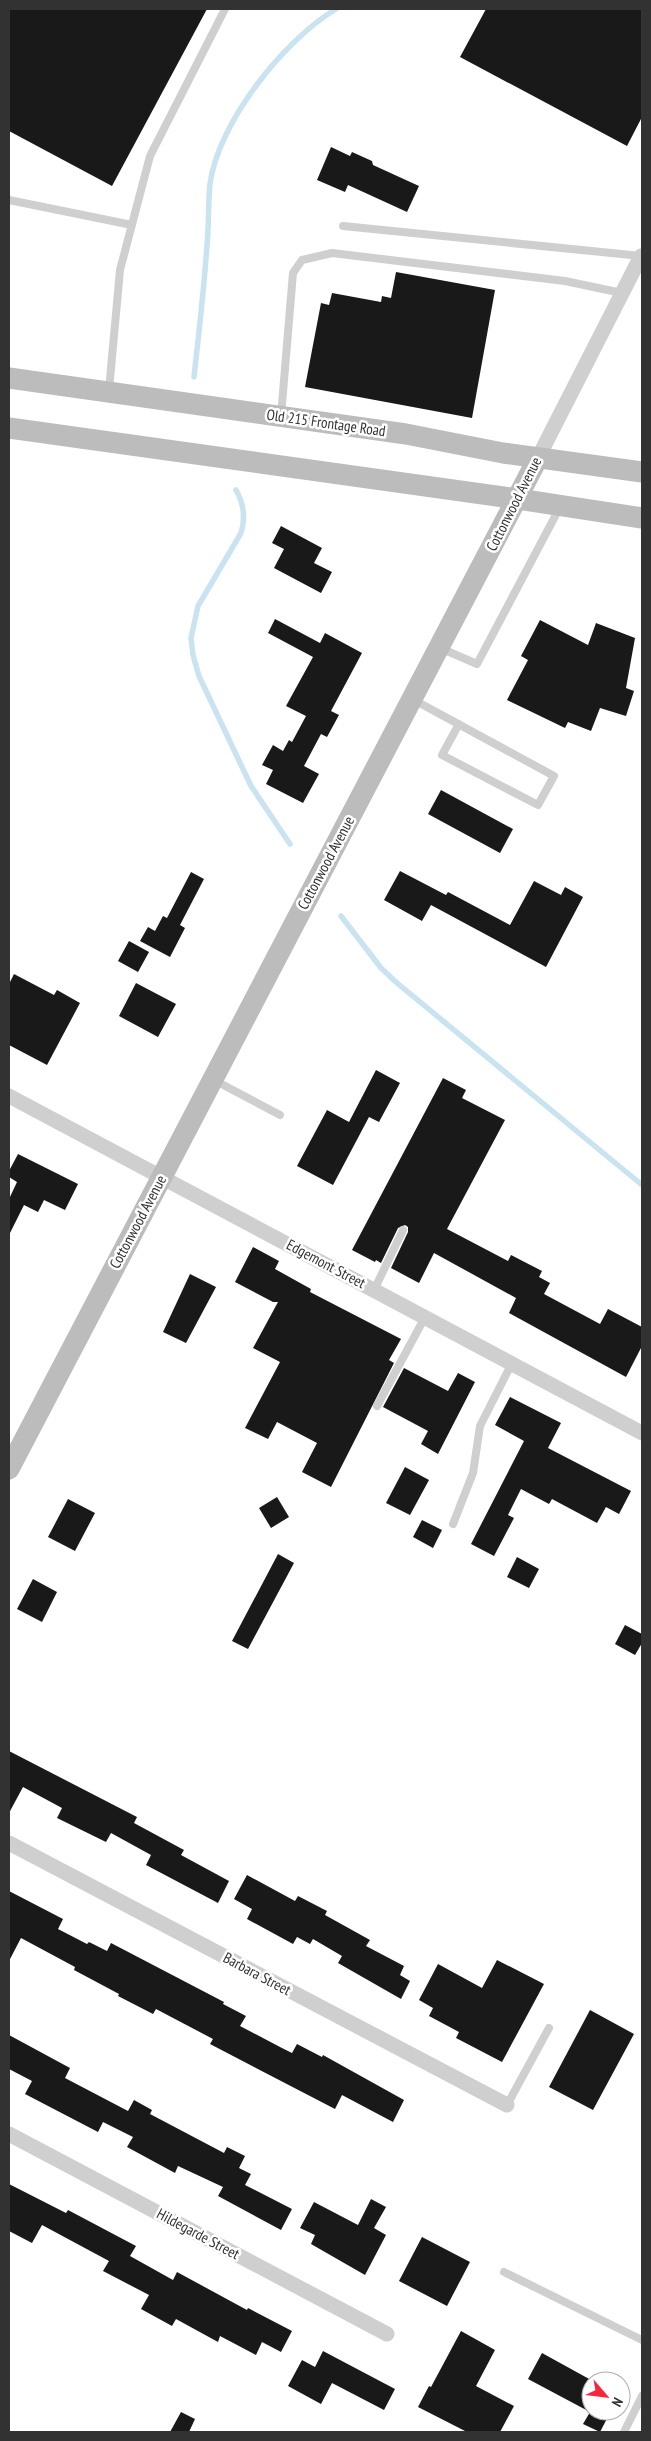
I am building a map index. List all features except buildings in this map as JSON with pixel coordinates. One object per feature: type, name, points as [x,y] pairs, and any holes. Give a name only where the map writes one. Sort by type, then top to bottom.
[{"type":"street","name":"Cottonwood Avenue","points":[[9,1469],[518,499],[641,256]]},
{"type":"street","name":"Old 215 Frontage Road","points":[[9,378],[406,434],[538,458],[642,472]]},
{"type":"street","points":[[9,428],[642,518]]},
{"type":"street","name":"Edgemont Street","points":[[9,1096],[642,1433]]},
{"type":"street","name":"Barbara Street","points":[[9,1843],[507,2105]]},
{"type":"street","name":"Hildegarde Street","points":[[9,2134],[387,2334]]},
{"type":"lane","points":[[109,392],[120,270],[150,156],[225,9]]},
{"type":"lane","points":[[9,200],[132,225]]},
{"type":"lane","points":[[343,226],[641,256]]},
{"type":"lane","points":[[281,417],[294,272],[302,260],[332,252],[565,281],[622,293]]},
{"type":"lane","points":[[440,647],[477,664],[560,507]]},
{"type":"lane","points":[[413,699],[459,724],[554,776],[538,805],[442,755],[459,724]]},
{"type":"lane","points":[[213,1079],[280,1115]]},
{"type":"lane","points":[[374,1290],[403,1230]]},
{"type":"lane","points":[[377,1406],[424,1317]]},
{"type":"lane","points":[[453,1524],[473,1473],[480,1426],[512,1363]]},
{"type":"lane","points":[[507,2105],[549,2028]]},
{"type":"lane","points":[[504,2272],[642,2340]]},
{"type":"lane","points":[[624,2432],[642,2396]]},
{"type":"waterway","points":[[194,377],[206,262],[210,184],[216,160],[226,135],[256,85],[296,41],[316,23],[336,9]]},
{"type":"waterway","points":[[236,490],[241,500],[243,527],[198,606],[191,638],[193,655],[199,676],[251,786],[290,844]]},
{"type":"waterway","points":[[341,916],[381,968],[397,983],[642,1185]]}]
